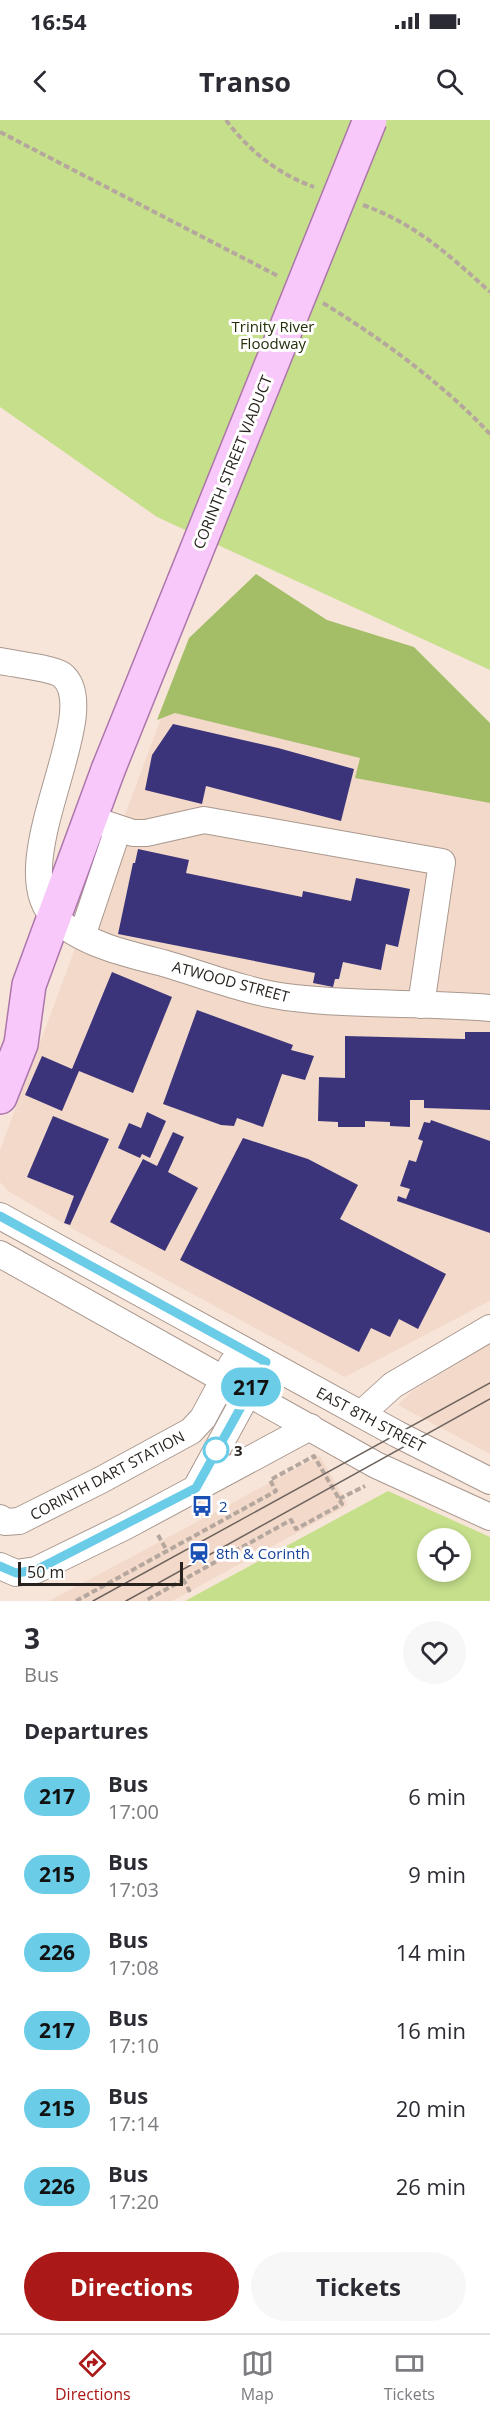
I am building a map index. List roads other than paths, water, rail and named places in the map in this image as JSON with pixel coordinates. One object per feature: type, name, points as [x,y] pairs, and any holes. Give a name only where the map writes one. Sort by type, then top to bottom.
[{"type":"main road","name":"CORINTH STREET VIADUCT","points":[[29,985],[53,917],[103,824],[108,770],[370,120]]},
{"type":"main road","points":[[0,1018],[29,985]]},
{"type":"main road","points":[[0,1097],[21,1044],[29,985]]},
{"type":"street","points":[[0,661],[60,674],[70,685],[73,722],[46,812],[38,865],[39,888],[45,905],[53,917]]},
{"type":"street","points":[[82,936],[103,824],[146,833],[204,820],[442,862],[421,1005]]},
{"type":"street","name":"ATWOOD STREET","points":[[53,917],[82,936],[133,955],[283,997],[363,1004],[490,1008]]},
{"type":"street","name":"EAST 8TH STREET","points":[[0,1216],[361,1414],[490,1481]]},
{"type":"street","points":[[0,1254],[376,1465],[490,1517]]},
{"type":"street","points":[[361,1414],[393,1385],[490,1328]]},
{"type":"street","name":"CORINTH DART STATION","points":[[0,1518],[5,1522],[19,1521],[101,1480],[190,1431],[202,1418],[241,1348]]},
{"type":"street","points":[[196,1488],[266,1362]]},
{"type":"street","points":[[0,1566],[16,1573],[36,1570],[310,1427]]},
{"type":"tram line","points":[[93,1601],[490,1383]]},
{"type":"tram line","points":[[126,1601],[490,1399]]},
{"type":"place","name":"3","points":[[216,1450]]},
{"type":"place","name":"2","points":[[202,1506]]},
{"type":"place","name":"8th & Corinth","points":[[199,1553]]},
{"type":"park label","name":"Trinity River Floodway","points":[[273,334]]}]
